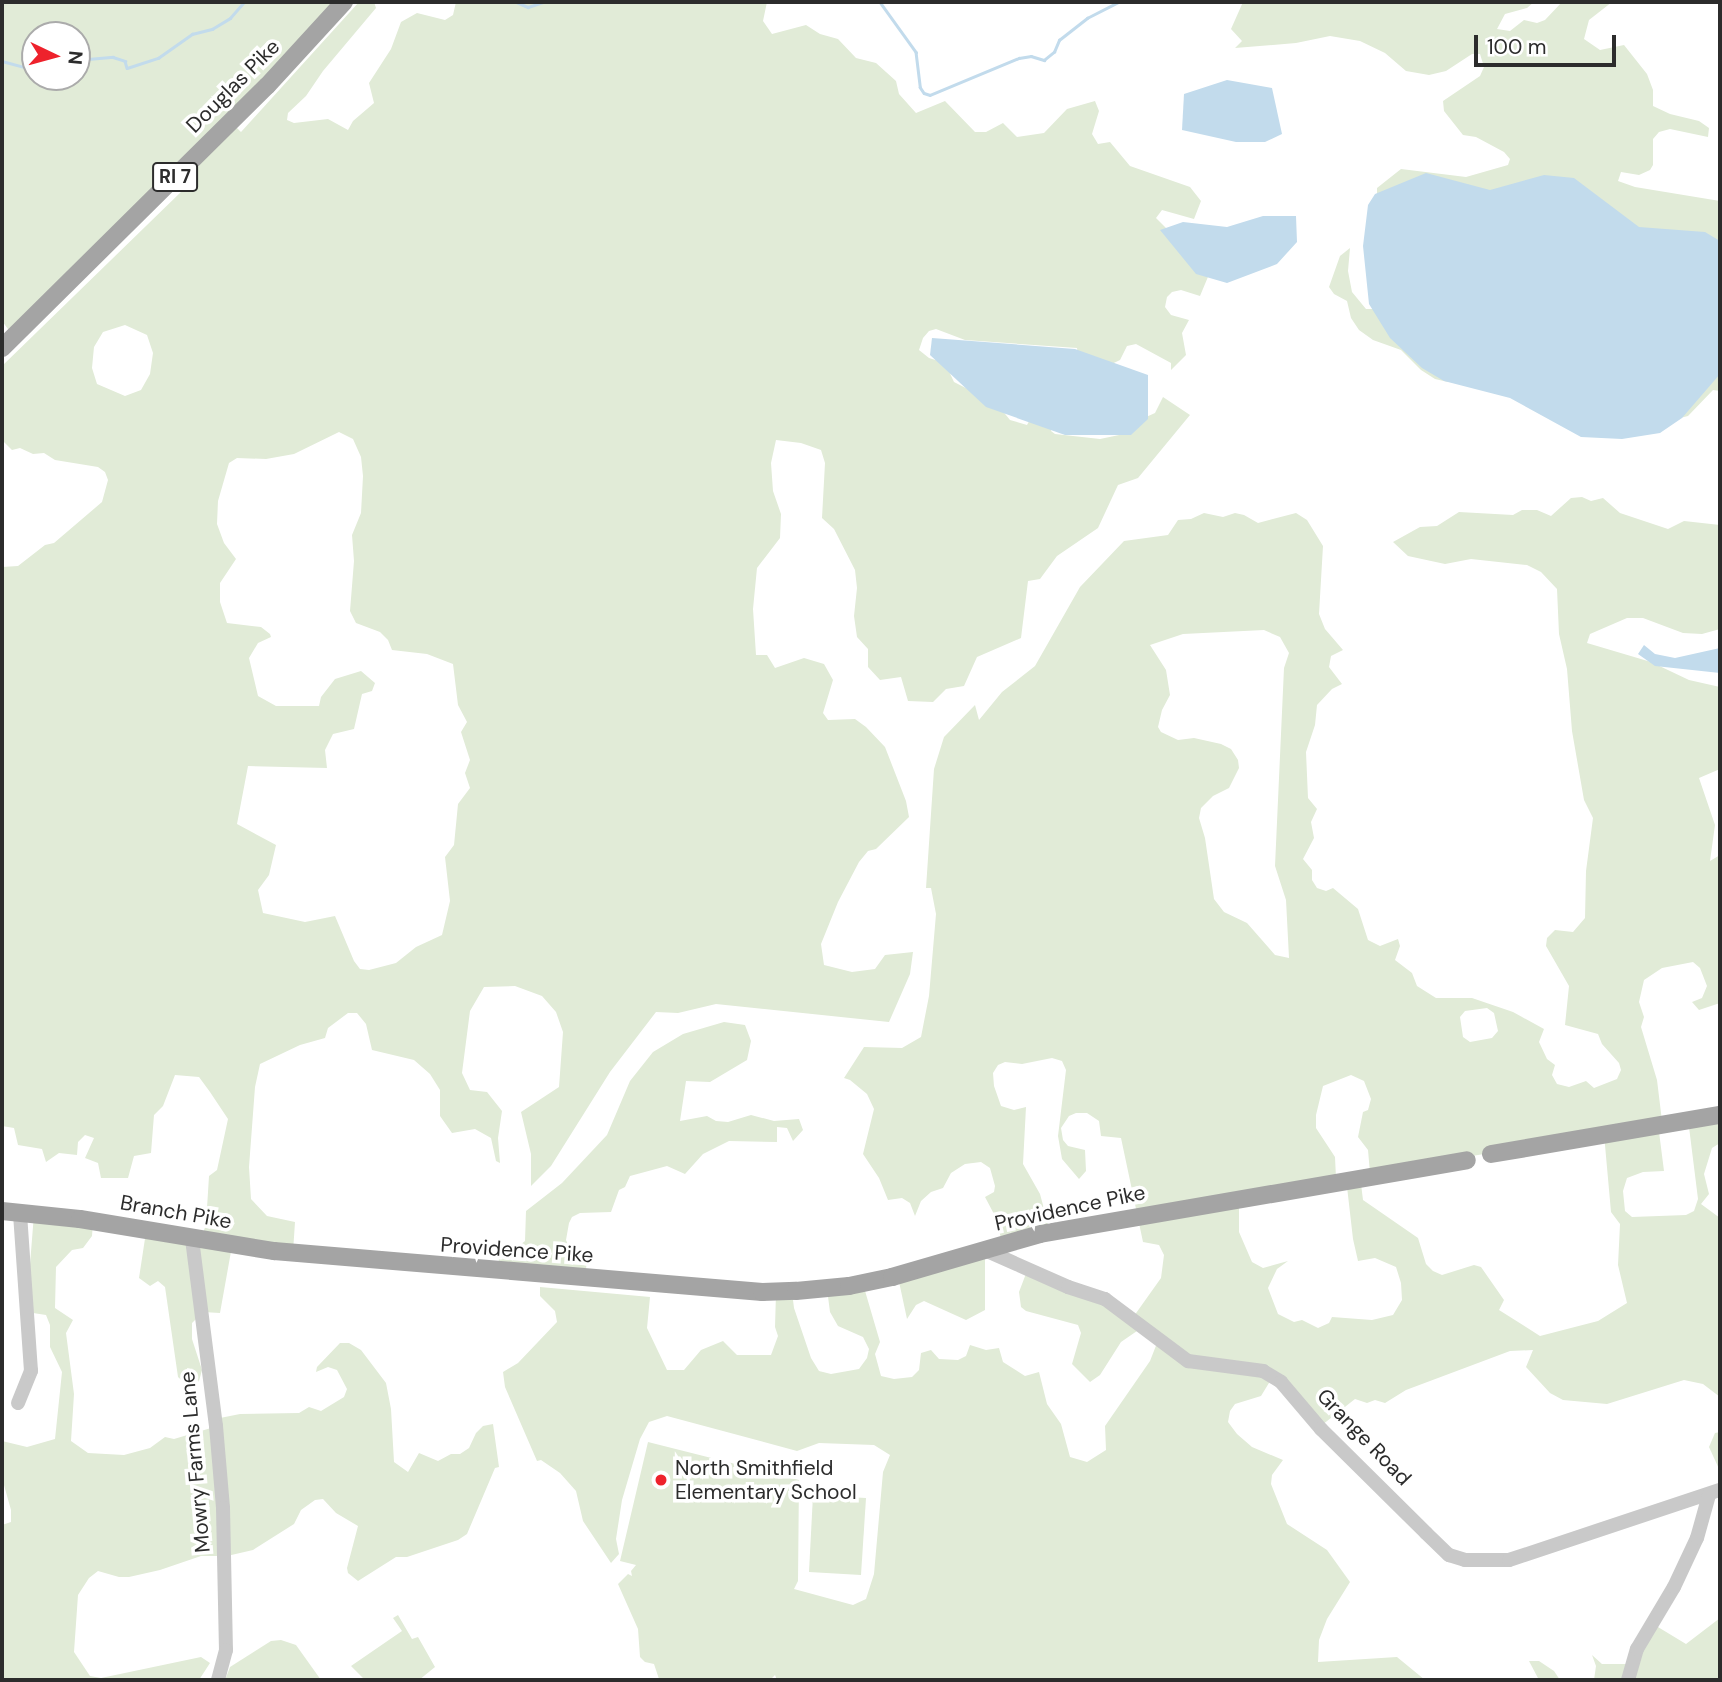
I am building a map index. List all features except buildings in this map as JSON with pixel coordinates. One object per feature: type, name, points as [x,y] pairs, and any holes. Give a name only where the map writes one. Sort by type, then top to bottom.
[{"type":"main road","name":"Douglas Pike","points":[[2,348],[267,86],[344,2]]},
{"type":"main road","name":"Providence Pike","points":[[1491,1154],[1720,1115]]},
{"type":"main road","name":"Providence Pike","points":[[342,1258],[762,1292],[849,1286],[1040,1234],[1467,1160]]},
{"type":"main road","name":"Branch Pike","points":[[2,1211],[92,1221],[192,1240],[342,1258]]},
{"type":"street","name":"Providence Pike","points":[[1467,1160],[1491,1154]]},
{"type":"street","points":[[18,1403],[31,1371],[20,1212]]},
{"type":"street","name":"Mowry Farms Lane","points":[[192,1240],[216,1426],[223,1508],[226,1650],[218,1680]]},
{"type":"street","name":"Grange Road","points":[[985,1250],[1068,1287],[1105,1299],[1188,1361],[1263,1371],[1281,1382],[1321,1429],[1449,1555],[1489,1563],[1509,1560],[1714,1492]]},
{"type":"street","points":[[1628,1680],[1637,1649],[1674,1587],[1697,1538],[1714,1492]]},
{"type":"green space","points":[[2,2],[345,2],[234,125],[241,132],[359,2],[374,2],[376,8],[323,71],[306,96],[288,113],[287,120],[294,123],[328,119],[348,130],[353,121],[374,103],[369,83],[391,49],[401,22],[417,13],[445,20],[453,15],[456,2],[767,2],[763,21],[772,34],[806,25],[820,34],[838,39],[856,58],[876,63],[896,81],[899,94],[916,113],[945,101],[975,132],[986,132],[1003,123],[1017,137],[1044,133],[1067,109],[1095,101],[1099,111],[1092,134],[1098,144],[1110,142],[1130,166],[1190,187],[1201,201],[1194,219],[1162,210],[1156,218],[1210,272],[1200,296],[1181,290],[1172,292],[1167,297],[1165,307],[1171,315],[1189,320],[1182,333],[1186,355],[1171,370],[1171,363],[1136,344],[1127,346],[1120,360],[1091,374],[1080,372],[1077,348],[965,340],[936,329],[929,331],[923,338],[919,350],[929,358],[945,363],[954,382],[997,404],[1010,420],[1027,425],[1032,416],[1054,419],[1051,431],[1055,434],[1100,439],[1124,434],[1135,422],[1155,413],[1163,397],[1190,415],[1138,478],[1118,485],[1098,528],[1057,556],[1040,579],[1028,581],[1021,638],[977,657],[964,686],[946,689],[933,702],[908,701],[901,677],[880,680],[868,667],[868,649],[857,637],[854,616],[857,588],[855,570],[834,529],[822,518],[825,463],[821,450],[801,443],[776,440],[771,463],[773,491],[781,514],[780,538],[757,568],[753,609],[756,655],[767,655],[775,668],[804,658],[824,664],[833,680],[823,713],[828,720],[855,719],[885,747],[906,801],[909,817],[876,849],[868,851],[859,862],[838,902],[821,944],[824,965],[852,972],[875,969],[885,955],[913,952],[910,974],[889,1022],[716,1004],[678,1013],[656,1012],[610,1072],[551,1166],[531,1186],[531,1154],[521,1112],[559,1087],[563,1032],[556,1012],[542,996],[515,986],[484,987],[470,1011],[462,1073],[470,1090],[487,1092],[502,1111],[498,1138],[500,1163],[496,1161],[491,1138],[475,1129],[452,1133],[440,1116],[440,1090],[430,1074],[414,1060],[372,1050],[366,1024],[357,1013],[348,1013],[328,1028],[325,1038],[300,1045],[260,1064],[255,1087],[249,1167],[251,1199],[267,1216],[295,1222],[293,1252],[232,1246],[220,1313],[203,1312],[192,1323],[192,1339],[202,1370],[199,1381],[190,1388],[178,1377],[165,1287],[158,1281],[150,1286],[139,1278],[146,1232],[201,1240],[206,1224],[209,1176],[217,1170],[228,1119],[210,1092],[199,1077],[175,1075],[163,1106],[154,1115],[151,1153],[134,1156],[128,1178],[101,1178],[98,1163],[85,1158],[94,1138],[85,1135],[78,1142],[77,1155],[59,1153],[46,1162],[42,1149],[18,1145],[14,1128],[2,1126],[2,567],[18,566],[45,545],[54,543],[102,502],[108,480],[105,472],[98,467],[55,460],[44,453],[33,454],[20,448],[12,450],[2,440],[2,366],[183,190],[173,186],[11,333],[2,321]],"holes":[[[125,325],[147,335],[153,353],[150,374],[141,390],[125,396],[97,384],[92,368],[94,347],[103,332]],[[339,432],[353,439],[361,457],[363,476],[361,513],[352,535],[354,561],[350,611],[356,623],[380,632],[388,640],[392,650],[427,654],[453,664],[458,705],[467,722],[461,732],[470,760],[465,773],[470,788],[458,804],[454,845],[445,857],[450,901],[442,935],[416,947],[396,963],[369,970],[360,969],[354,961],[335,916],[305,922],[263,913],[258,890],[269,875],[276,845],[237,824],[248,766],[327,768],[325,750],[333,734],[354,729],[362,694],[372,691],[375,683],[361,671],[335,679],[321,697],[319,706],[276,706],[258,696],[249,658],[258,643],[271,637],[270,634],[261,627],[227,623],[220,602],[220,583],[236,559],[224,543],[217,524],[218,501],[229,463],[237,458],[266,459],[294,454]]]},
{"type":"green space","points":[[1243,2],[1534,2],[1527,8],[1505,14],[1497,29],[1510,31],[1524,20],[1537,23],[1545,20],[1562,2],[1612,2],[1589,20],[1584,39],[1600,50],[1624,45],[1647,74],[1653,90],[1653,106],[1670,114],[1699,121],[1709,128],[1708,137],[1670,129],[1659,132],[1653,139],[1653,165],[1650,170],[1639,175],[1621,172],[1618,181],[1635,187],[1720,201],[1720,391],[1713,390],[1688,416],[1625,432],[1473,370],[1448,382],[1435,379],[1421,370],[1401,350],[1373,340],[1359,330],[1351,318],[1347,301],[1334,294],[1329,287],[1340,256],[1350,248],[1348,271],[1352,292],[1366,309],[1377,309],[1377,188],[1401,169],[1466,177],[1508,165],[1510,159],[1504,152],[1476,137],[1463,135],[1444,111],[1443,101],[1480,76],[1484,67],[1480,54],[1472,54],[1446,71],[1429,75],[1406,71],[1385,53],[1360,41],[1330,36],[1296,43],[1235,48],[1242,41],[1231,29]]},
{"type":"green space","points":[[1582,497],[1591,501],[1603,498],[1620,513],[1668,529],[1684,521],[1720,525],[1720,629],[1702,634],[1683,633],[1643,618],[1627,618],[1590,634],[1587,643],[1651,662],[1689,680],[1720,687],[1720,769],[1699,778],[1715,825],[1710,861],[1720,855],[1720,1003],[1699,1010],[1692,1002],[1702,998],[1707,986],[1700,968],[1693,962],[1662,968],[1644,980],[1639,1002],[1644,1017],[1641,1027],[1657,1080],[1662,1121],[1658,1124],[1664,1171],[1643,1172],[1627,1178],[1623,1191],[1625,1211],[1632,1217],[1686,1215],[1694,1211],[1698,1199],[1688,1119],[1720,1112],[1720,1143],[1712,1148],[1704,1174],[1709,1194],[1701,1204],[1720,1218],[1720,1397],[1703,1384],[1684,1380],[1607,1404],[1563,1400],[1550,1393],[1526,1367],[1533,1350],[1510,1351],[1406,1390],[1385,1403],[1375,1400],[1367,1403],[1355,1399],[1322,1425],[1272,1378],[1261,1396],[1235,1404],[1230,1411],[1228,1422],[1237,1434],[1252,1447],[1283,1460],[1272,1475],[1271,1484],[1287,1524],[1327,1550],[1350,1582],[1327,1619],[1319,1640],[1318,1662],[1397,1657],[1425,1680],[777,1680],[775,1675],[770,1680],[659,1679],[654,1664],[645,1662],[640,1657],[638,1629],[618,1584],[628,1574],[632,1576],[631,1571],[636,1565],[620,1561],[648,1442],[799,1480],[798,1581],[794,1589],[853,1605],[866,1599],[874,1574],[883,1472],[890,1455],[874,1445],[819,1443],[797,1451],[667,1416],[649,1422],[640,1439],[622,1500],[616,1539],[619,1554],[611,1563],[583,1521],[576,1491],[560,1473],[541,1460],[537,1461],[505,1387],[503,1372],[518,1363],[557,1322],[555,1311],[540,1296],[540,1287],[650,1297],[647,1328],[667,1370],[684,1370],[701,1350],[723,1341],[737,1355],[771,1355],[778,1336],[775,1327],[776,1293],[792,1292],[794,1308],[811,1358],[819,1371],[831,1374],[859,1369],[867,1358],[869,1349],[863,1337],[838,1326],[830,1312],[827,1289],[863,1284],[880,1342],[875,1354],[881,1376],[894,1379],[912,1377],[919,1370],[921,1353],[931,1350],[939,1359],[958,1360],[966,1356],[970,1345],[986,1350],[999,1348],[1003,1362],[1025,1376],[1039,1372],[1047,1404],[1061,1424],[1070,1457],[1087,1462],[1106,1450],[1105,1426],[1150,1361],[1159,1338],[1137,1331],[1121,1342],[1100,1375],[1090,1382],[1072,1364],[1081,1333],[1078,1325],[1026,1311],[1021,1307],[1019,1292],[1027,1271],[1134,1316],[1161,1278],[1164,1255],[1159,1245],[1143,1242],[1121,1138],[1101,1136],[1099,1121],[1087,1113],[1076,1113],[1069,1116],[1061,1128],[1063,1140],[1068,1146],[1085,1150],[1086,1171],[1079,1179],[1062,1159],[1058,1136],[1066,1070],[1062,1061],[1052,1058],[1022,1064],[1005,1062],[998,1065],[993,1073],[1001,1106],[1014,1110],[1026,1107],[1023,1164],[1040,1194],[1050,1231],[1002,1242],[995,1216],[985,1197],[994,1192],[995,1186],[990,1168],[981,1162],[965,1164],[951,1173],[943,1188],[931,1192],[921,1201],[915,1216],[910,1203],[902,1198],[888,1200],[879,1178],[863,1154],[874,1109],[867,1094],[844,1078],[864,1047],[902,1048],[921,1037],[929,996],[936,914],[931,888],[926,888],[934,769],[944,737],[975,705],[979,720],[1002,692],[1035,666],[1080,587],[1124,541],[1168,535],[1178,520],[1191,519],[1204,513],[1223,517],[1235,513],[1258,523],[1296,513],[1307,520],[1323,546],[1319,614],[1325,629],[1343,650],[1331,656],[1329,667],[1342,684],[1332,689],[1317,705],[1315,725],[1306,752],[1308,798],[1317,809],[1311,822],[1314,838],[1303,859],[1312,870],[1312,880],[1317,888],[1326,891],[1333,888],[1358,909],[1368,940],[1380,946],[1398,939],[1400,946],[1395,960],[1412,973],[1417,986],[1436,998],[1472,998],[1513,1012],[1544,1029],[1539,1042],[1547,1059],[1555,1065],[1552,1075],[1557,1084],[1569,1087],[1586,1081],[1594,1088],[1617,1079],[1621,1070],[1619,1063],[1602,1044],[1598,1034],[1565,1025],[1569,986],[1546,946],[1547,938],[1555,930],[1573,932],[1585,918],[1586,871],[1593,818],[1584,800],[1572,731],[1567,669],[1559,634],[1557,589],[1541,572],[1527,565],[1471,559],[1445,564],[1408,556],[1393,542],[1420,527],[1437,526],[1459,512],[1513,515],[1522,510],[1537,510],[1551,516],[1571,498]],"holes":[[[1264,630],[1280,637],[1289,653],[1284,668],[1275,866],[1286,900],[1289,958],[1275,955],[1247,923],[1224,912],[1214,899],[1205,838],[1199,818],[1201,808],[1213,796],[1229,788],[1239,768],[1238,760],[1231,749],[1221,744],[1194,738],[1178,740],[1161,732],[1158,727],[1162,710],[1170,695],[1166,670],[1150,645],[1183,634]],[[1487,1008],[1494,1013],[1498,1031],[1492,1038],[1470,1042],[1463,1037],[1460,1017],[1465,1011]],[[1351,1075],[1364,1081],[1371,1099],[1368,1110],[1363,1112],[1358,1137],[1368,1150],[1370,1173],[1604,1134],[1611,1212],[1620,1224],[1618,1265],[1627,1303],[1598,1321],[1540,1336],[1499,1310],[1504,1300],[1481,1267],[1474,1265],[1442,1275],[1433,1271],[1426,1264],[1418,1238],[1363,1200],[1360,1176],[1346,1178],[1358,1261],[1375,1258],[1396,1267],[1402,1300],[1393,1315],[1372,1320],[1332,1317],[1329,1323],[1318,1328],[1302,1320],[1294,1322],[1278,1314],[1268,1288],[1277,1269],[1288,1261],[1263,1268],[1252,1262],[1239,1232],[1239,1197],[1336,1178],[1335,1157],[1316,1128],[1316,1115],[1323,1086]]]},
{"type":"green space","points":[[724,1022],[745,1025],[751,1041],[747,1060],[710,1082],[686,1081],[680,1121],[707,1116],[716,1121],[728,1122],[751,1115],[774,1121],[799,1119],[803,1130],[793,1141],[787,1128],[777,1127],[777,1142],[729,1141],[703,1154],[685,1174],[667,1166],[630,1176],[625,1187],[619,1190],[611,1212],[580,1213],[572,1217],[569,1223],[566,1240],[569,1247],[588,1253],[585,1277],[498,1270],[500,1245],[520,1245],[525,1241],[526,1211],[562,1183],[607,1135],[630,1081],[653,1052],[683,1034]]},
{"type":"green space","points":[[34,1214],[93,1222],[92,1236],[83,1248],[72,1250],[56,1267],[55,1308],[73,1320],[66,1333],[74,1394],[71,1441],[88,1453],[124,1455],[150,1448],[165,1437],[174,1439],[211,1428],[220,1418],[240,1414],[299,1413],[309,1407],[321,1411],[344,1397],[347,1389],[337,1370],[328,1367],[316,1372],[317,1367],[340,1343],[349,1343],[361,1350],[386,1383],[391,1409],[394,1462],[408,1472],[419,1453],[438,1461],[451,1454],[460,1454],[469,1448],[476,1433],[483,1426],[493,1424],[499,1467],[495,1468],[467,1534],[458,1540],[407,1557],[396,1557],[358,1581],[348,1573],[347,1568],[358,1526],[336,1513],[323,1499],[315,1500],[301,1510],[294,1524],[253,1550],[227,1556],[201,1556],[129,1577],[98,1571],[89,1578],[78,1595],[74,1652],[90,1676],[101,1678],[201,1657],[210,1663],[199,1680],[2,1680],[2,1525],[11,1522],[11,1510],[2,1478],[2,1441],[27,1447],[55,1439],[62,1372],[50,1347],[50,1325],[46,1315],[33,1313],[29,1277]]},
{"type":"green space","points":[[985,1251],[985,1310],[966,1320],[924,1301],[916,1305],[907,1319],[898,1277]]},
{"type":"green space","points":[[1720,1432],[1720,1471],[1709,1447],[1715,1433]]},
{"type":"green space","points":[[813,1495],[866,1498],[861,1575],[809,1572]]},
{"type":"green space","points":[[398,1615],[412,1639],[418,1637],[435,1667],[419,1680],[365,1680],[351,1666],[402,1631],[393,1618]]},
{"type":"green space","points":[[1720,1618],[1720,1680],[1594,1680],[1596,1666],[1592,1655],[1602,1664],[1632,1664],[1653,1624],[1686,1644]]},
{"type":"green space","points":[[281,1640],[296,1645],[321,1680],[225,1680],[230,1667],[271,1641]]},
{"type":"green space","points":[[1529,1661],[1539,1661],[1554,1671],[1560,1680],[1539,1680]]},
{"type":"water","points":[[1227,80],[1272,88],[1282,134],[1265,142],[1236,142],[1182,130],[1184,94]]},
{"type":"water","points":[[1426,173],[1490,190],[1544,175],[1574,178],[1639,227],[1705,232],[1720,241],[1720,374],[1682,418],[1660,433],[1622,439],[1581,437],[1510,398],[1444,381],[1422,368],[1390,338],[1369,304],[1363,246],[1368,205],[1375,194]]},
{"type":"water","points":[[1263,216],[1296,216],[1297,242],[1277,264],[1227,283],[1196,274],[1160,230],[1183,222],[1227,227]]},
{"type":"water","points":[[932,338],[1075,349],[1148,375],[1148,419],[1131,435],[1065,435],[986,407],[930,355]]},
{"type":"water","points":[[1644,645],[1655,654],[1675,658],[1720,648],[1720,673],[1655,666],[1638,654]]},
{"type":"waterway","points":[[91,59],[113,57],[125,61],[127,68],[158,58],[192,34],[212,29],[230,18],[244,2]]},
{"type":"waterway","points":[[516,2],[528,7],[543,2]]},
{"type":"waterway","points":[[880,2],[916,52],[920,87],[924,93],[930,95],[1019,58],[1031,56],[1044,60],[1054,52],[1059,40],[1087,18],[1119,2]]},
{"type":"waterway","points":[[2,61],[21,66]]},
{"type":"place","name":"North Smithfield Elementary School","points":[[661,1480]]}]
